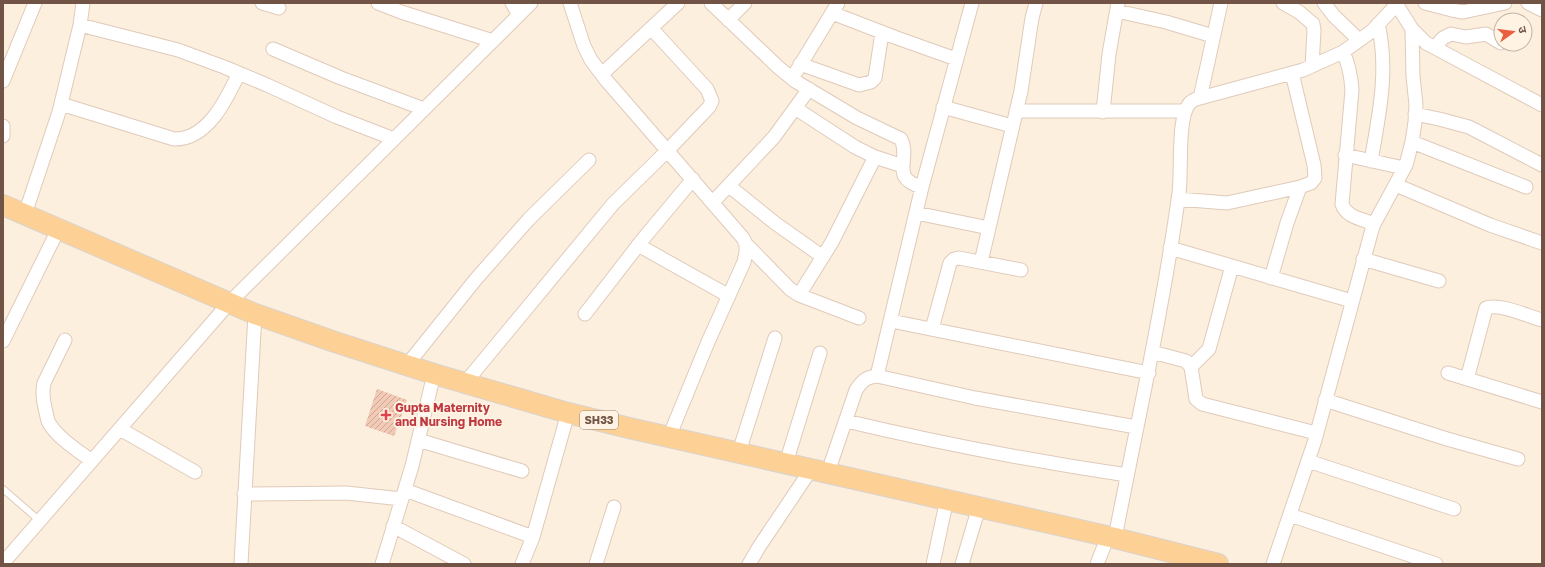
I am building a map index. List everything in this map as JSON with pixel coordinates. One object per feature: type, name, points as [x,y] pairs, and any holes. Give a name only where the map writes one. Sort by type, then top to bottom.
[{"type":"main road","name":"SH33","points":[[3,205],[60,228],[255,314],[434,374],[568,413],[1111,537],[1218,564]]},
{"type":"street","points":[[3,81],[35,3]]},
{"type":"street","points":[[25,214],[61,104],[80,25],[82,3]]},
{"type":"street","points":[[262,3],[279,8]]},
{"type":"street","points":[[378,3],[401,12],[493,41]]},
{"type":"street","points":[[512,3],[519,15]]},
{"type":"street","points":[[3,563],[230,302],[531,3]]},
{"type":"street","points":[[570,3],[584,46],[591,60],[667,151],[713,202],[743,238],[746,244],[790,289],[799,295],[859,318]]},
{"type":"street","points":[[602,74],[678,3]]},
{"type":"street","points":[[710,3],[792,78],[857,118],[901,139],[904,144],[904,175],[907,181],[911,184],[922,187]]},
{"type":"street","points":[[728,20],[745,3]]},
{"type":"street","points":[[981,262],[1021,90],[1032,18],[1036,3]]},
{"type":"street","points":[[1200,98],[1221,3]]},
{"type":"street","points":[[1283,3],[1299,12],[1313,24],[1312,66]]},
{"type":"street","points":[[1324,3],[1334,16],[1359,40]]},
{"type":"street","points":[[1425,3],[1463,12],[1484,5],[1505,3]]},
{"type":"street","points":[[1528,3],[1542,10]]},
{"type":"street","points":[[877,376],[922,187],[956,59],[968,4]]},
{"type":"street","points":[[1097,564],[1111,537],[1127,475],[1136,427],[1149,373],[1180,185],[1185,111],[1190,102],[1292,73],[1343,52],[1378,24],[1398,4],[1412,29],[1426,43],[1542,105]]},
{"type":"street","points":[[1103,112],[1109,54],[1117,7],[1213,36]]},
{"type":"street","points":[[792,78],[835,8],[882,32],[956,59]]},
{"type":"street","points":[[1371,161],[1382,96],[1382,49],[1378,24]]},
{"type":"street","points":[[80,25],[178,50],[267,85],[337,118],[394,139]]},
{"type":"street","points":[[465,383],[613,204],[709,107],[712,101],[707,89],[651,28]]},
{"type":"street","points":[[1273,564],[1308,461],[1374,224],[1404,168],[1412,142],[1415,114],[1412,29]]},
{"type":"street","points":[[800,64],[859,85],[871,82],[875,78],[882,32]]},
{"type":"street","points":[[1435,47],[1443,38],[1451,34],[1466,37],[1486,34],[1493,38]]},
{"type":"street","points":[[273,49],[341,78],[424,109]]},
{"type":"street","points":[[1343,52],[1350,68],[1352,90],[1345,155],[1342,204],[1344,210],[1348,214],[1374,224]]},
{"type":"street","points":[[1178,199],[1227,203],[1300,187],[1315,178],[1310,147],[1292,73]]},
{"type":"street","points":[[61,104],[180,139],[188,137],[199,130],[216,115],[239,74]]},
{"type":"street","points":[[713,202],[774,137],[809,89]]},
{"type":"street","points":[[943,107],[1012,126]]},
{"type":"street","points":[[795,108],[855,147],[876,158],[903,166]]},
{"type":"street","points":[[1016,111],[1185,111]]},
{"type":"street","points":[[1415,114],[1469,127],[1542,165]]},
{"type":"street","points":[[3,126],[3,136]]},
{"type":"street","points":[[1412,142],[1526,187]]},
{"type":"street","points":[[1345,155],[1404,168]]},
{"type":"street","points":[[799,295],[823,257],[876,158]]},
{"type":"street","points":[[407,365],[481,273],[529,219],[589,160]]},
{"type":"street","points":[[585,314],[638,245],[693,179]]},
{"type":"street","points":[[1396,185],[1490,225],[1542,243]]},
{"type":"street","points":[[729,186],[775,223],[823,257]]},
{"type":"street","points":[[1271,278],[1287,223],[1300,187]]},
{"type":"street","points":[[916,213],[989,228]]},
{"type":"street","points":[[3,341],[60,228]]},
{"type":"street","points":[[669,437],[744,262],[746,244]]},
{"type":"street","points":[[638,245],[729,296]]},
{"type":"street","points":[[1170,248],[1352,301]]},
{"type":"street","points":[[932,329],[950,262],[954,258],[1021,270]]},
{"type":"street","points":[[1364,259],[1439,282]]},
{"type":"street","points":[[1190,367],[1208,349],[1232,266]]},
{"type":"street","points":[[1467,379],[1486,308],[1492,306],[1542,320]]},
{"type":"street","points":[[241,564],[255,314]]},
{"type":"street","points":[[891,321],[1149,373]]},
{"type":"street","points":[[739,452],[775,338]]},
{"type":"street","points":[[65,340],[44,384],[44,402],[48,420],[52,428],[92,461]]},
{"type":"street","points":[[1152,352],[1186,361],[1190,367],[1196,400],[1202,404],[1316,433]]},
{"type":"street","points":[[786,463],[820,353]]},
{"type":"street","points":[[1448,373],[1542,402]]},
{"type":"street","points":[[382,564],[418,440],[434,374]]},
{"type":"street","points":[[749,564],[759,547],[820,470],[846,421],[856,390],[868,377],[877,376],[975,398],[1136,427]]},
{"type":"street","points":[[1325,400],[1447,439],[1518,459]]},
{"type":"street","points":[[522,564],[533,537],[568,413]]},
{"type":"street","points":[[846,421],[932,441],[1023,459],[1127,475]]},
{"type":"street","points":[[120,429],[195,472]]},
{"type":"street","points":[[418,440],[522,472]]},
{"type":"street","points":[[1308,461],[1454,509]]},
{"type":"street","points":[[244,494],[403,494],[533,537]]},
{"type":"street","points":[[932,564],[947,499]]},
{"type":"street","points":[[962,564],[979,507]]},
{"type":"street","points":[[596,564],[614,508]]},
{"type":"street","points":[[1290,515],[1436,564]]},
{"type":"street","points":[[393,526],[464,564]]},
{"type":"lane","points":[[3,489],[40,521]]},
{"type":"building","points":[[377,389],[407,400],[394,436],[365,426]]},
{"type":"place","name":"Gupta Maternity and Nursing Home","points":[[386,415]]}]
